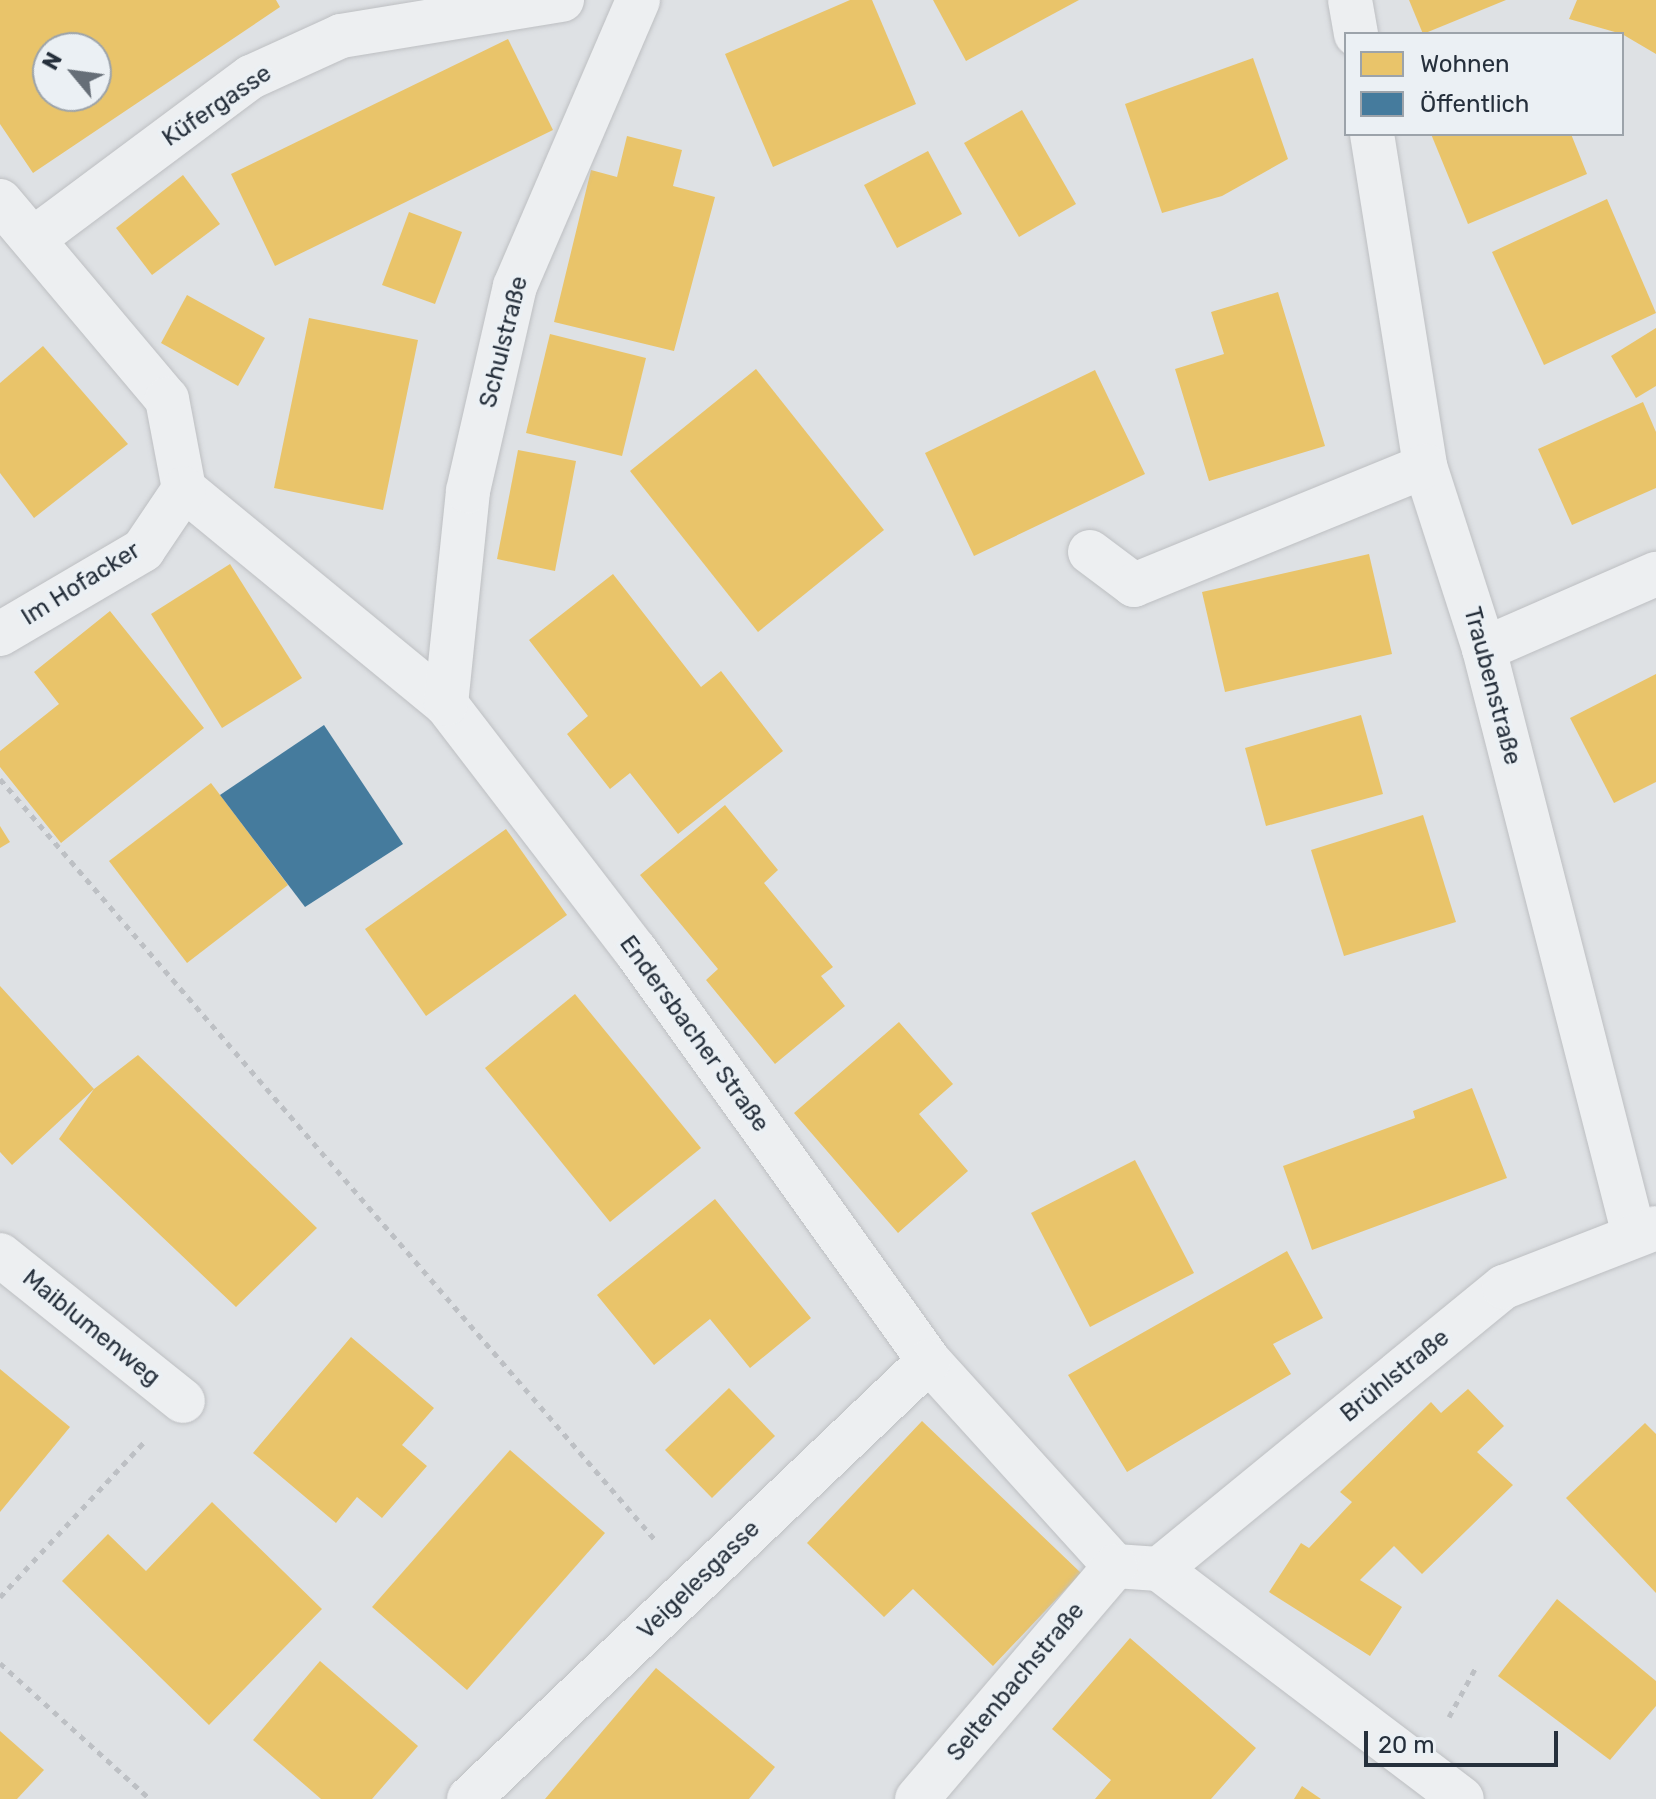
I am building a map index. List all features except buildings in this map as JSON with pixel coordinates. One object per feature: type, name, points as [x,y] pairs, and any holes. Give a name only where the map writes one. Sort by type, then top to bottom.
[{"type":"street","name":"Küfergasse","points":[[36,237],[251,77],[341,36],[562,0]]},
{"type":"street","name":"Schulstraße","points":[[446,704],[468,491],[515,286],[638,0]]},
{"type":"street","points":[[1350,0],[1356,32]]},
{"type":"street","name":"Traubenstraße","points":[[1372,136],[1425,466],[1484,649],[1645,1231]]},
{"type":"street","points":[[0,201],[36,237],[167,399],[184,489]]},
{"type":"street","points":[[1090,552],[1134,585],[1425,466]]},
{"type":"street","name":"Endersbacher Straße","points":[[184,489],[446,704],[635,950],[929,1361],[1115,1566]]},
{"type":"street","name":"Im Hofacker","points":[[0,634],[143,550],[184,489]]},
{"type":"street","points":[[1484,649],[1656,574]]},
{"type":"street","name":"Brühlstraße","points":[[1159,1569],[1504,1287],[1645,1231]]},
{"type":"street","name":"Maiblumenweg","points":[[0,1255],[183,1401]]},
{"type":"street","name":"Veigelesgasse","points":[[469,1799],[929,1361]]},
{"type":"street","points":[[1115,1566],[1159,1569],[1462,1799]]},
{"type":"street","name":"Seltenbachstraße","points":[[917,1799],[1115,1566]]},
{"type":"path","points":[[0,779],[694,1584]]},
{"type":"path","points":[[0,1597],[183,1401]]},
{"type":"path","points":[[0,1663],[150,1799]]}]
